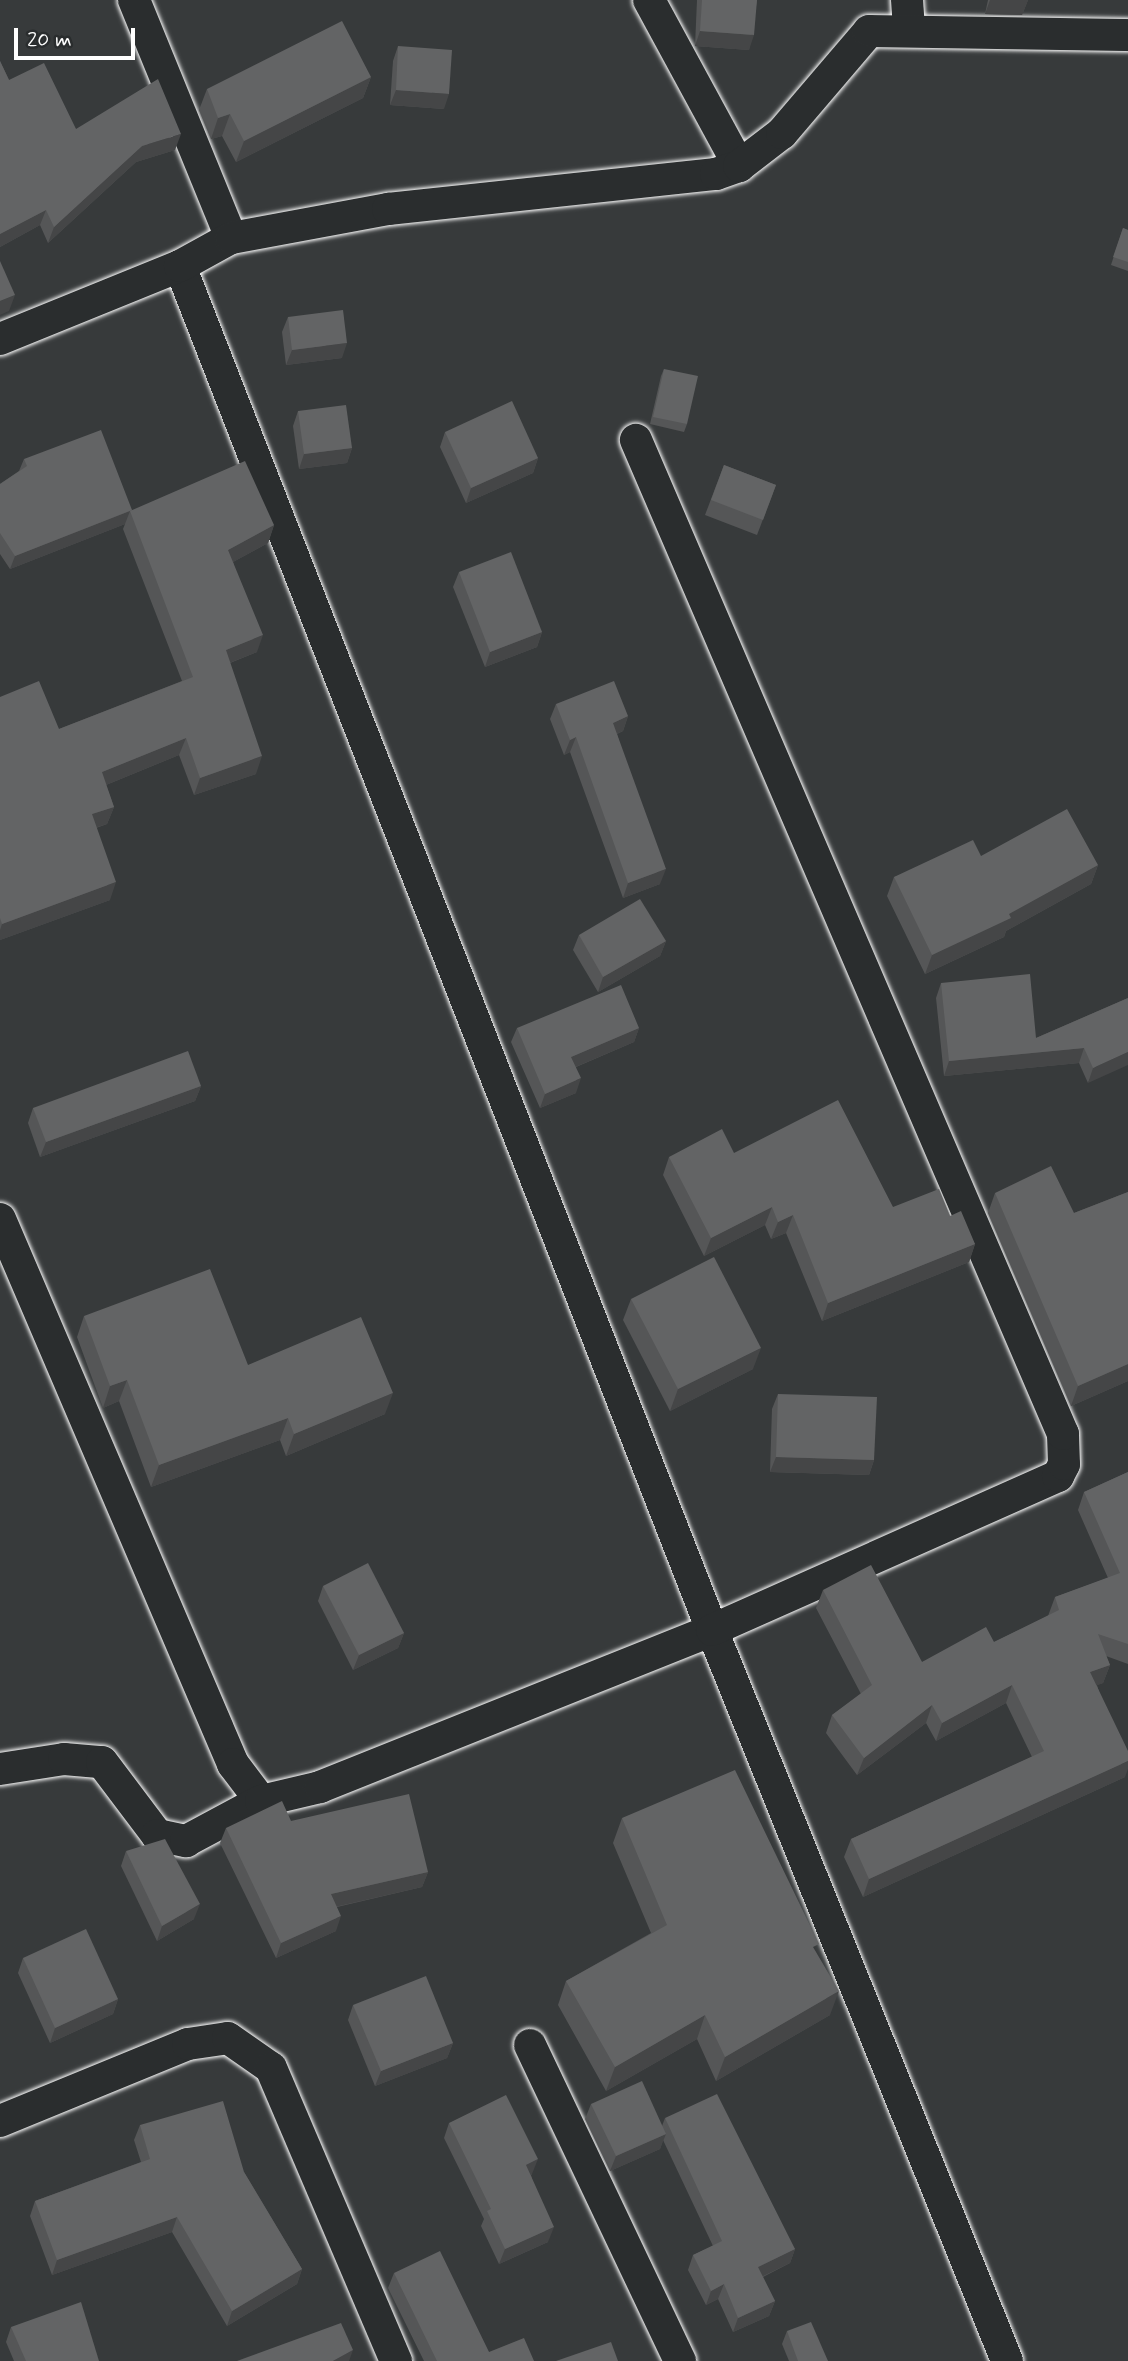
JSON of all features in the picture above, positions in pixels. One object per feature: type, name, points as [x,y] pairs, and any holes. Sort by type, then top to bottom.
[{"type":"street","points":[[134,0],[231,238]]},
{"type":"street","points":[[649,0],[739,166]]},
{"type":"street","points":[[0,338],[180,266],[231,238],[388,209],[716,174],[739,166],[782,133],[869,31],[908,14],[1128,36]]},
{"type":"street","points":[[180,266],[712,1630],[1007,2361]]},
{"type":"street","points":[[0,1769],[64,1759],[102,1762],[157,1835],[186,1841],[261,1801],[320,1787],[712,1630],[1058,1476],[1066,1449],[636,440]]},
{"type":"street","points":[[0,1219],[233,1764],[261,1801]]},
{"type":"street","points":[[0,2121],[188,2044],[228,2038],[271,2068],[396,2361]]},
{"type":"street","points":[[530,2045],[680,2361]]},
{"type":"building","points":[[702,0],[757,0],[754,35],[700,31]]},
{"type":"building","points":[[342,21],[371,77],[244,141],[230,114],[218,118],[207,89]]},
{"type":"building","points":[[398,46],[452,50],[449,94],[396,90]]},
{"type":"building","points":[[0,61],[9,80],[44,63],[76,129],[158,79],[181,134],[142,146],[54,227],[46,210],[0,234]]},
{"type":"building","points":[[1123,228],[1128,230],[1128,262],[1113,257]]},
{"type":"building","points":[[0,261],[15,295],[0,301]]},
{"type":"building","points":[[343,310],[347,343],[292,350],[288,317]]},
{"type":"building","points":[[664,369],[698,376],[687,424],[653,417]]},
{"type":"building","points":[[512,401],[538,458],[471,488],[445,432]]},
{"type":"building","points":[[346,405],[352,448],[304,454],[298,411]]},
{"type":"building","points":[[101,430],[132,510],[15,556],[0,533],[0,484],[27,466],[24,459]]},
{"type":"building","points":[[245,461],[274,525],[228,550],[263,635],[226,650],[262,756],[200,778],[186,738],[102,772],[114,807],[92,814],[116,882],[2,924],[0,697],[39,681],[59,729],[193,677],[130,511]]},
{"type":"building","points":[[724,465],[776,485],[763,520],[711,500]]},
{"type":"building","points":[[511,552],[542,632],[490,652],[459,572]]},
{"type":"building","points":[[614,681],[628,716],[613,723],[666,869],[628,883],[576,737],[570,740],[556,704]]},
{"type":"building","points":[[1067,809],[1098,865],[1009,914],[1011,918],[932,955],[894,877],[973,840],[981,856]]},
{"type":"building","points":[[640,899],[666,941],[603,977],[579,935]]},
{"type":"building","points":[[1030,974],[1036,1038],[1128,998],[1128,1052],[1093,1068],[1084,1048],[949,1061],[941,983]]},
{"type":"building","points":[[621,985],[639,1028],[571,1057],[581,1078],[545,1094],[517,1028]]},
{"type":"building","points":[[188,1051],[201,1086],[46,1142],[33,1108]]},
{"type":"building","points":[[838,1100],[893,1207],[939,1189],[950,1216],[961,1211],[975,1244],[828,1303],[793,1215],[778,1222],[772,1207],[711,1238],[669,1157],[722,1129],[734,1153]]},
{"type":"building","points":[[1051,1166],[1074,1213],[1128,1192],[1128,1364],[1078,1386],[995,1193]]},
{"type":"building","points":[[714,1257],[761,1348],[678,1389],[631,1299]]},
{"type":"building","points":[[210,1269],[248,1365],[361,1317],[393,1393],[294,1434],[288,1418],[159,1465],[127,1380],[110,1386],[84,1316]]},
{"type":"building","points":[[778,1394],[877,1397],[874,1460],[776,1457]]},
{"type":"building","points":[[1128,1472],[1128,1644],[1098,1634],[1110,1665],[1090,1672],[1128,1751],[1128,1761],[869,1879],[851,1839],[1044,1751],[1012,1685],[942,1723],[932,1705],[864,1758],[832,1715],[872,1685],[823,1590],[871,1565],[922,1662],[986,1627],[994,1642],[1059,1610],[1055,1597],[1120,1573],[1084,1492]]},
{"type":"building","points":[[368,1563],[404,1633],[359,1655],[323,1586]]},
{"type":"building","points":[[735,1770],[819,1944],[813,1947],[839,1991],[725,2057],[705,2015],[615,2067],[566,1981],[667,1925],[622,1818]]},
{"type":"building","points":[[409,1794],[428,1872],[331,1894],[341,1916],[281,1943],[226,1828],[282,1801],[291,1821]]},
{"type":"building","points":[[165,1839],[200,1904],[162,1926],[126,1851]]},
{"type":"building","points":[[86,1929],[118,1999],[55,2028],[23,1958]]},
{"type":"building","points":[[426,1976],[453,2043],[381,2071],[353,2005]]},
{"type":"building","points":[[642,2081],[666,2134],[616,2156],[591,2104]]},
{"type":"building","points":[[717,2094],[795,2249],[758,2267],[775,2301],[738,2318],[724,2284],[711,2291],[693,2255],[722,2241],[665,2118]]},
{"type":"building","points":[[506,2095],[538,2159],[526,2165],[554,2227],[505,2249],[487,2211],[491,2209],[449,2123]]},
{"type":"building","points":[[223,2101],[244,2172],[302,2269],[232,2311],[177,2217],[57,2260],[35,2201],[150,2159],[140,2125]]},
{"type":"building","points":[[440,2251],[489,2352],[524,2338],[534,2361],[437,2361],[394,2273]]},
{"type":"building","points":[[81,2302],[99,2361],[26,2361],[11,2327]]},
{"type":"building","points":[[811,2322],[828,2361],[798,2361],[787,2331]]},
{"type":"building","points":[[341,2323],[353,2350],[333,2361],[237,2361]]},
{"type":"building","points":[[611,2342],[618,2361],[556,2361]]}]
